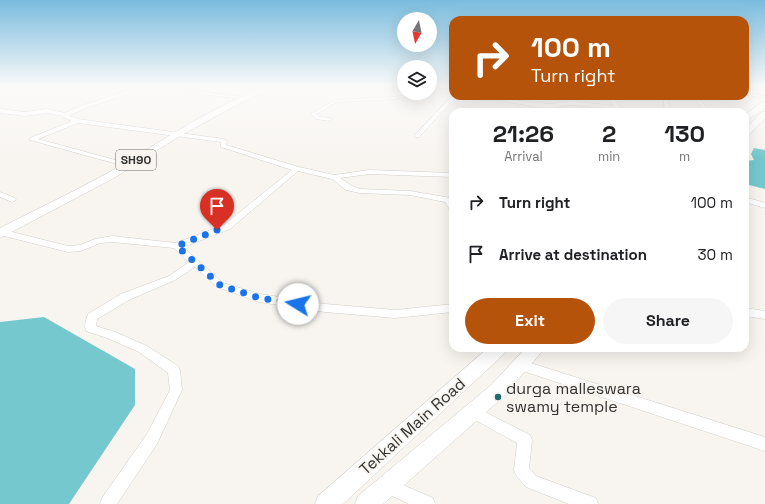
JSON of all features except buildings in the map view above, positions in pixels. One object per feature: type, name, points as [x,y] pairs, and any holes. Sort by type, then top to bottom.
[{"type":"main road","name":"SH90","points":[[0,233],[110,176],[175,135],[221,111]]},
{"type":"main road","points":[[749,130],[765,114]]},
{"type":"main road","name":"Tekkali Main Road","points":[[326,504],[495,352]]},
{"type":"main road","name":"Tekkali Main Road","points":[[366,504],[496,392],[533,352]]},
{"type":"street","points":[[0,111],[25,114],[47,111],[66,114],[74,111]]},
{"type":"street","points":[[319,111],[314,114],[318,118],[329,119]]},
{"type":"street","points":[[417,136],[441,111]]},
{"type":"street","points":[[66,114],[66,117],[77,121],[224,141],[223,146],[297,169],[334,177],[369,172],[449,175]]},
{"type":"street","points":[[77,121],[32,139],[128,165]]},
{"type":"street","points":[[0,233],[68,249],[81,248],[98,241],[112,239],[177,246],[226,227],[297,169]]},
{"type":"street","points":[[334,177],[349,188],[360,191],[435,196],[449,202]]},
{"type":"street","points":[[0,194],[12,200]]},
{"type":"street","points":[[749,200],[765,206]]},
{"type":"street","points":[[177,246],[220,285],[259,298],[325,308],[395,314],[449,308]]},
{"type":"street","points":[[108,504],[152,439],[176,390],[174,370],[143,348],[90,328],[92,317],[125,297],[172,278],[195,263]]},
{"type":"street","points":[[749,313],[765,315]]},
{"type":"street","points":[[521,365],[765,444]]},
{"type":"street","points":[[473,412],[525,440],[521,470],[532,482],[590,504]]},
{"type":"street","points":[[387,486],[427,504]]},
{"type":"water","points":[[754,148],[765,150],[765,189],[749,185],[749,161],[754,160],[751,154]]},
{"type":"water","points":[[44,317],[135,369],[135,405],[69,504],[0,504],[0,322]]},
{"type":"place","name":"durga malleswara swamy temple","points":[[498,397]]},
{"type":"route","points":[[217,230],[177,246],[220,285],[259,298],[298,304]]}]
